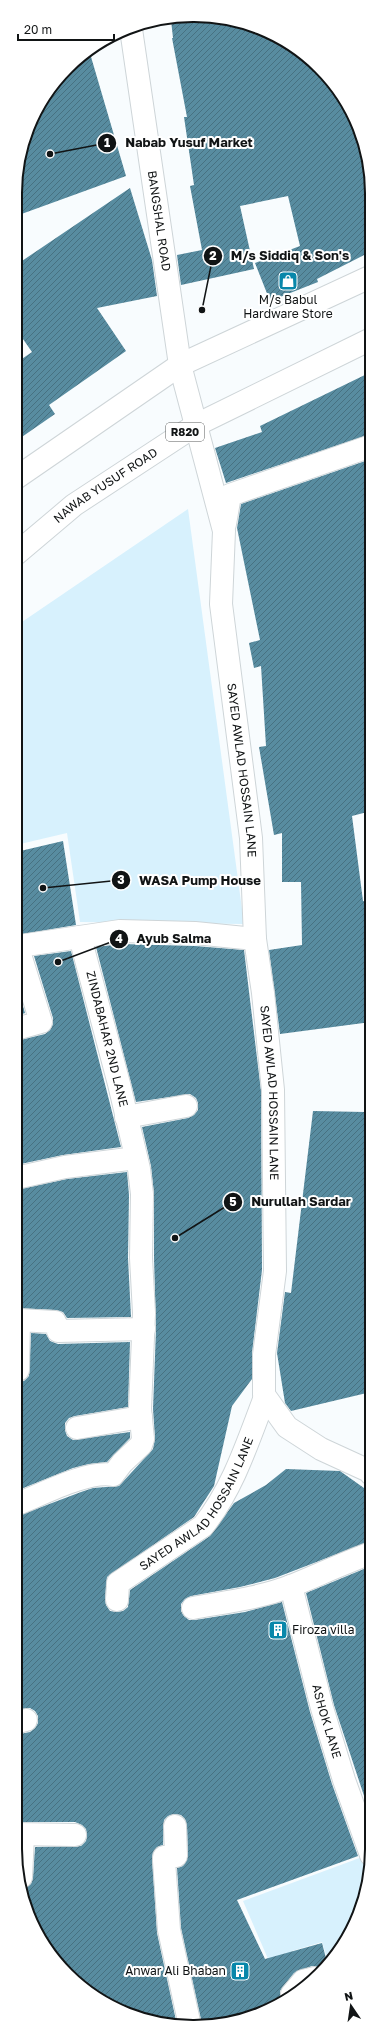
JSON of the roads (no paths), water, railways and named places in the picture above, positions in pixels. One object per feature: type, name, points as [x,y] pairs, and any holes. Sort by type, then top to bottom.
[{"type":"main road","name":"BANGSHAL ROAD","points":[[132,34],[180,365]]},
{"type":"main road","points":[[22,474],[180,365],[365,279]]},
{"type":"main road","name":"NAWAB YUSUF ROAD","points":[[22,549],[74,506],[196,425],[365,342]]},
{"type":"main road","name":"SAYED AWLAD HOSSAIN LANE","points":[[117,1600],[118,1583],[203,1526],[212,1516],[231,1483],[265,1397],[264,1354],[275,1271],[273,1090],[264,993],[255,940],[251,838],[221,604],[224,531],[180,365]]},
{"type":"main road","points":[[224,531],[230,495],[365,448]]},
{"type":"main road","points":[[22,946],[120,931],[195,934],[255,940]]},
{"type":"main road","name":"ZINDABAHAR 2ND LANE","points":[[22,1503],[77,1479],[107,1474],[113,1475],[122,1463],[141,1445],[143,1439],[141,1418],[144,1329],[141,1258],[142,1194],[139,1169],[80,937]]},
{"type":"main road","points":[[22,964],[40,1022],[22,1027]]},
{"type":"main road","name":"ZINDABAHAR 2ND LANE","points":[[126,1117],[186,1106]]},
{"type":"main road","points":[[22,1177],[65,1167],[136,1158]]},
{"type":"main road","points":[[22,1320],[55,1322],[58,1331],[144,1329]]},
{"type":"main road","points":[[265,1397],[287,1428],[321,1449],[365,1469]]},
{"type":"main road","points":[[77,1429],[141,1418]]},
{"type":"main road","points":[[193,1608],[253,1598],[291,1586],[335,1566],[365,1555]]},
{"type":"main road","name":"ASHOK LANE","points":[[291,1586],[322,1708],[344,1780],[365,1841]]},
{"type":"main road","points":[[175,1826],[176,1856],[164,1857],[164,1861],[169,1930],[189,2020]]},
{"type":"main road","points":[[22,1835],[75,1835]]},
{"type":"place","name":"Nabab Yusuf Market","points":[[50,154]]},
{"type":"place","name":"M/s Babul Hardware Store","points":[[288,281]]},
{"type":"place","name":"M/s Siddiq & Son's","points":[[202,310]]},
{"type":"place","name":"WASA Pump House","points":[[43,888]]},
{"type":"place","name":"Ayub Salma","points":[[58,962]]},
{"type":"place","name":"Nurullah Sardar","points":[[175,1238]]},
{"type":"place","name":"Firoza villa","points":[[278,1630]]},
{"type":"place","name":"Anwar Ali Bhaban","points":[[240,1971]]}]
